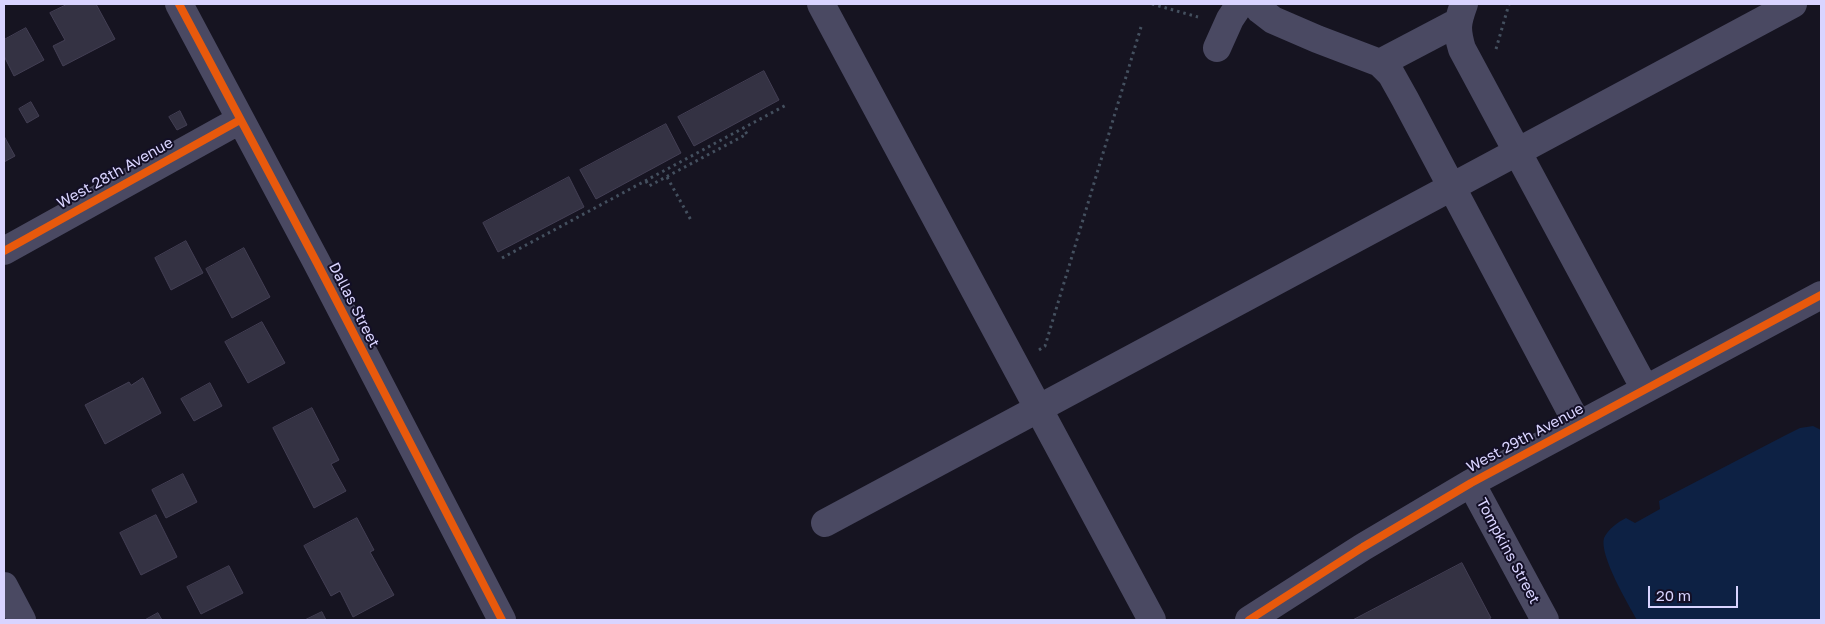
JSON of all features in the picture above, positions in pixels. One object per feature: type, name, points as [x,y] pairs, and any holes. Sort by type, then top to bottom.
[{"type":"street","name":"Dallas Street","points":[[179,4],[316,260],[502,620]]},
{"type":"street","points":[[821,4],[1152,620]]},
{"type":"street","points":[[1217,48],[1230,19],[1240,4]]},
{"type":"street","points":[[1255,4],[1272,20],[1380,63],[1387,68],[1578,425]]},
{"type":"street","points":[[825,523],[1517,152],[1765,10],[1793,4]]},
{"type":"street","points":[[1380,63],[1461,13]]},
{"type":"street","points":[[1461,13],[1457,29],[1462,49],[1646,389]]},
{"type":"street","name":"West 28th Avenue","points":[[4,251],[240,120]]},
{"type":"street","name":"West 29th Avenue","points":[[1265,616],[1364,547],[1471,483],[1821,295]]},
{"type":"street","name":"Tompkins Street","points":[[1471,483],[1546,620]]},
{"type":"street","points":[[4,586],[22,620]]},
{"type":"path","points":[[1152,4],[1196,17],[1202,14]]},
{"type":"path","points":[[1496,57],[1498,41],[1509,4]]},
{"type":"path","points":[[1033,355],[1045,346],[1141,27]]},
{"type":"path","points":[[502,258],[788,104]]},
{"type":"path","points":[[646,181],[649,186],[667,177],[746,134],[744,128]]},
{"type":"path","points":[[667,177],[692,222]]},
{"type":"water","points":[[1813,426],[1821,430],[1821,620],[1637,620],[1615,579],[1606,556],[1604,538],[1608,532],[1626,518],[1635,523],[1660,509],[1659,501],[1800,428]]},
{"type":"building","points":[[68,4],[96,4],[115,39],[63,66],[53,46],[65,40],[50,13]]},
{"type":"building","points":[[26,28],[44,60],[14,76],[4,56],[4,40]]},
{"type":"building","points":[[764,71],[779,100],[694,146],[678,117]]},
{"type":"building","points":[[31,102],[39,116],[27,123],[19,109]]},
{"type":"building","points":[[180,111],[187,125],[177,130],[169,117]]},
{"type":"building","points":[[666,124],[681,153],[596,199],[580,170]]},
{"type":"building","points":[[4,136],[15,156],[4,162]]},
{"type":"building","points":[[569,177],[584,207],[498,252],[483,223]]},
{"type":"building","points":[[186,241],[203,273],[171,290],[155,258]]},
{"type":"building","points":[[244,248],[270,297],[232,318],[206,269]]},
{"type":"building","points":[[262,322],[285,363],[248,383],[225,342]]},
{"type":"building","points":[[143,378],[161,413],[105,444],[85,405],[129,382],[131,385]]},
{"type":"building","points":[[210,383],[222,406],[194,421],[181,399]]},
{"type":"building","points":[[312,408],[339,460],[331,464],[346,491],[314,508],[273,428]]},
{"type":"building","points":[[183,474],[197,502],[166,518],[152,490]]},
{"type":"building","points":[[156,515],[177,557],[141,575],[120,533]]},
{"type":"building","points":[[357,518],[374,550],[370,552],[394,595],[353,617],[340,591],[331,596],[304,546]]},
{"type":"building","points":[[1462,563],[1491,618],[1487,620],[1353,620]]},
{"type":"building","points":[[229,566],[243,593],[201,614],[187,587]]},
{"type":"building","points":[[322,612],[326,620],[305,620]]},
{"type":"building","points":[[158,613],[162,620],[145,620]]},
{"type":"cycle path","points":[[179,4],[316,261],[502,620]]},
{"type":"cycle path","points":[[4,251],[240,120]]},
{"type":"cycle path","points":[[1249,620],[1363,547],[1471,483],[1821,295]]}]
